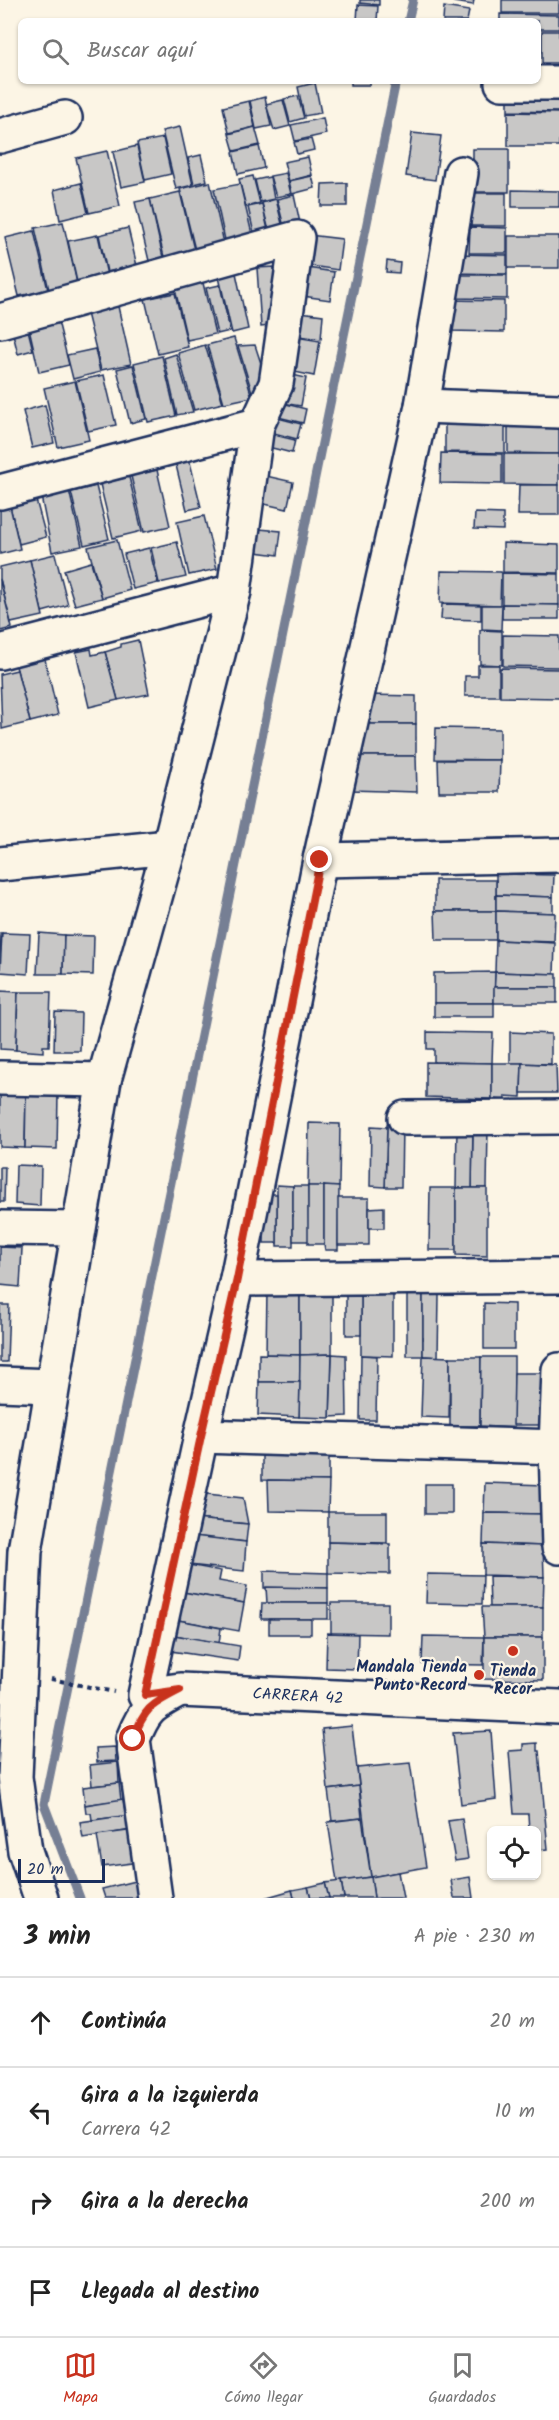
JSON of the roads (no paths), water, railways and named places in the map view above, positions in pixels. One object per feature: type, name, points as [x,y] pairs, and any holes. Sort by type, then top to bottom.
[{"type":"street","points":[[541,83],[559,83]]},
{"type":"street","points":[[0,136],[66,118]]},
{"type":"street","points":[[461,173],[422,406],[320,860],[237,1279],[201,1436],[557,1447]]},
{"type":"street","points":[[0,321],[297,238],[276,384],[257,425],[234,591],[169,848],[104,1080],[51,1386],[12,1551],[20,1685],[15,1777],[25,1851],[41,1898]]},
{"type":"street","points":[[422,406],[559,411]]},
{"type":"street","points":[[0,492],[257,425]]},
{"type":"street","points":[[0,652],[234,591]]},
{"type":"street","points":[[0,864],[169,848]]},
{"type":"street","points":[[320,860],[559,855]]},
{"type":"street","points":[[0,1078],[104,1080]]},
{"type":"street","points":[[405,1118],[559,1117]]},
{"type":"street","points":[[0,1228],[78,1229]]},
{"type":"street","points":[[237,1279],[559,1276]]},
{"type":"street","points":[[559,1370],[557,1447],[559,1547]]},
{"type":"street","points":[[0,1384],[51,1386]]},
{"type":"street","name":"CARRERA 42","points":[[201,1436],[145,1695],[180,1690],[559,1707]]},
{"type":"street","points":[[155,1898],[133,1739],[150,1706],[180,1690]]},
{"type":"waterway","points":[[409,18],[413,0]]},
{"type":"waterway","points":[[80,1898],[44,1804],[395,84]]},
{"type":"place","name":"Tienda Recor","points":[[513,1651]]},
{"type":"place","name":"Mandala Tienda Punto Record","points":[[479,1675]]}]
